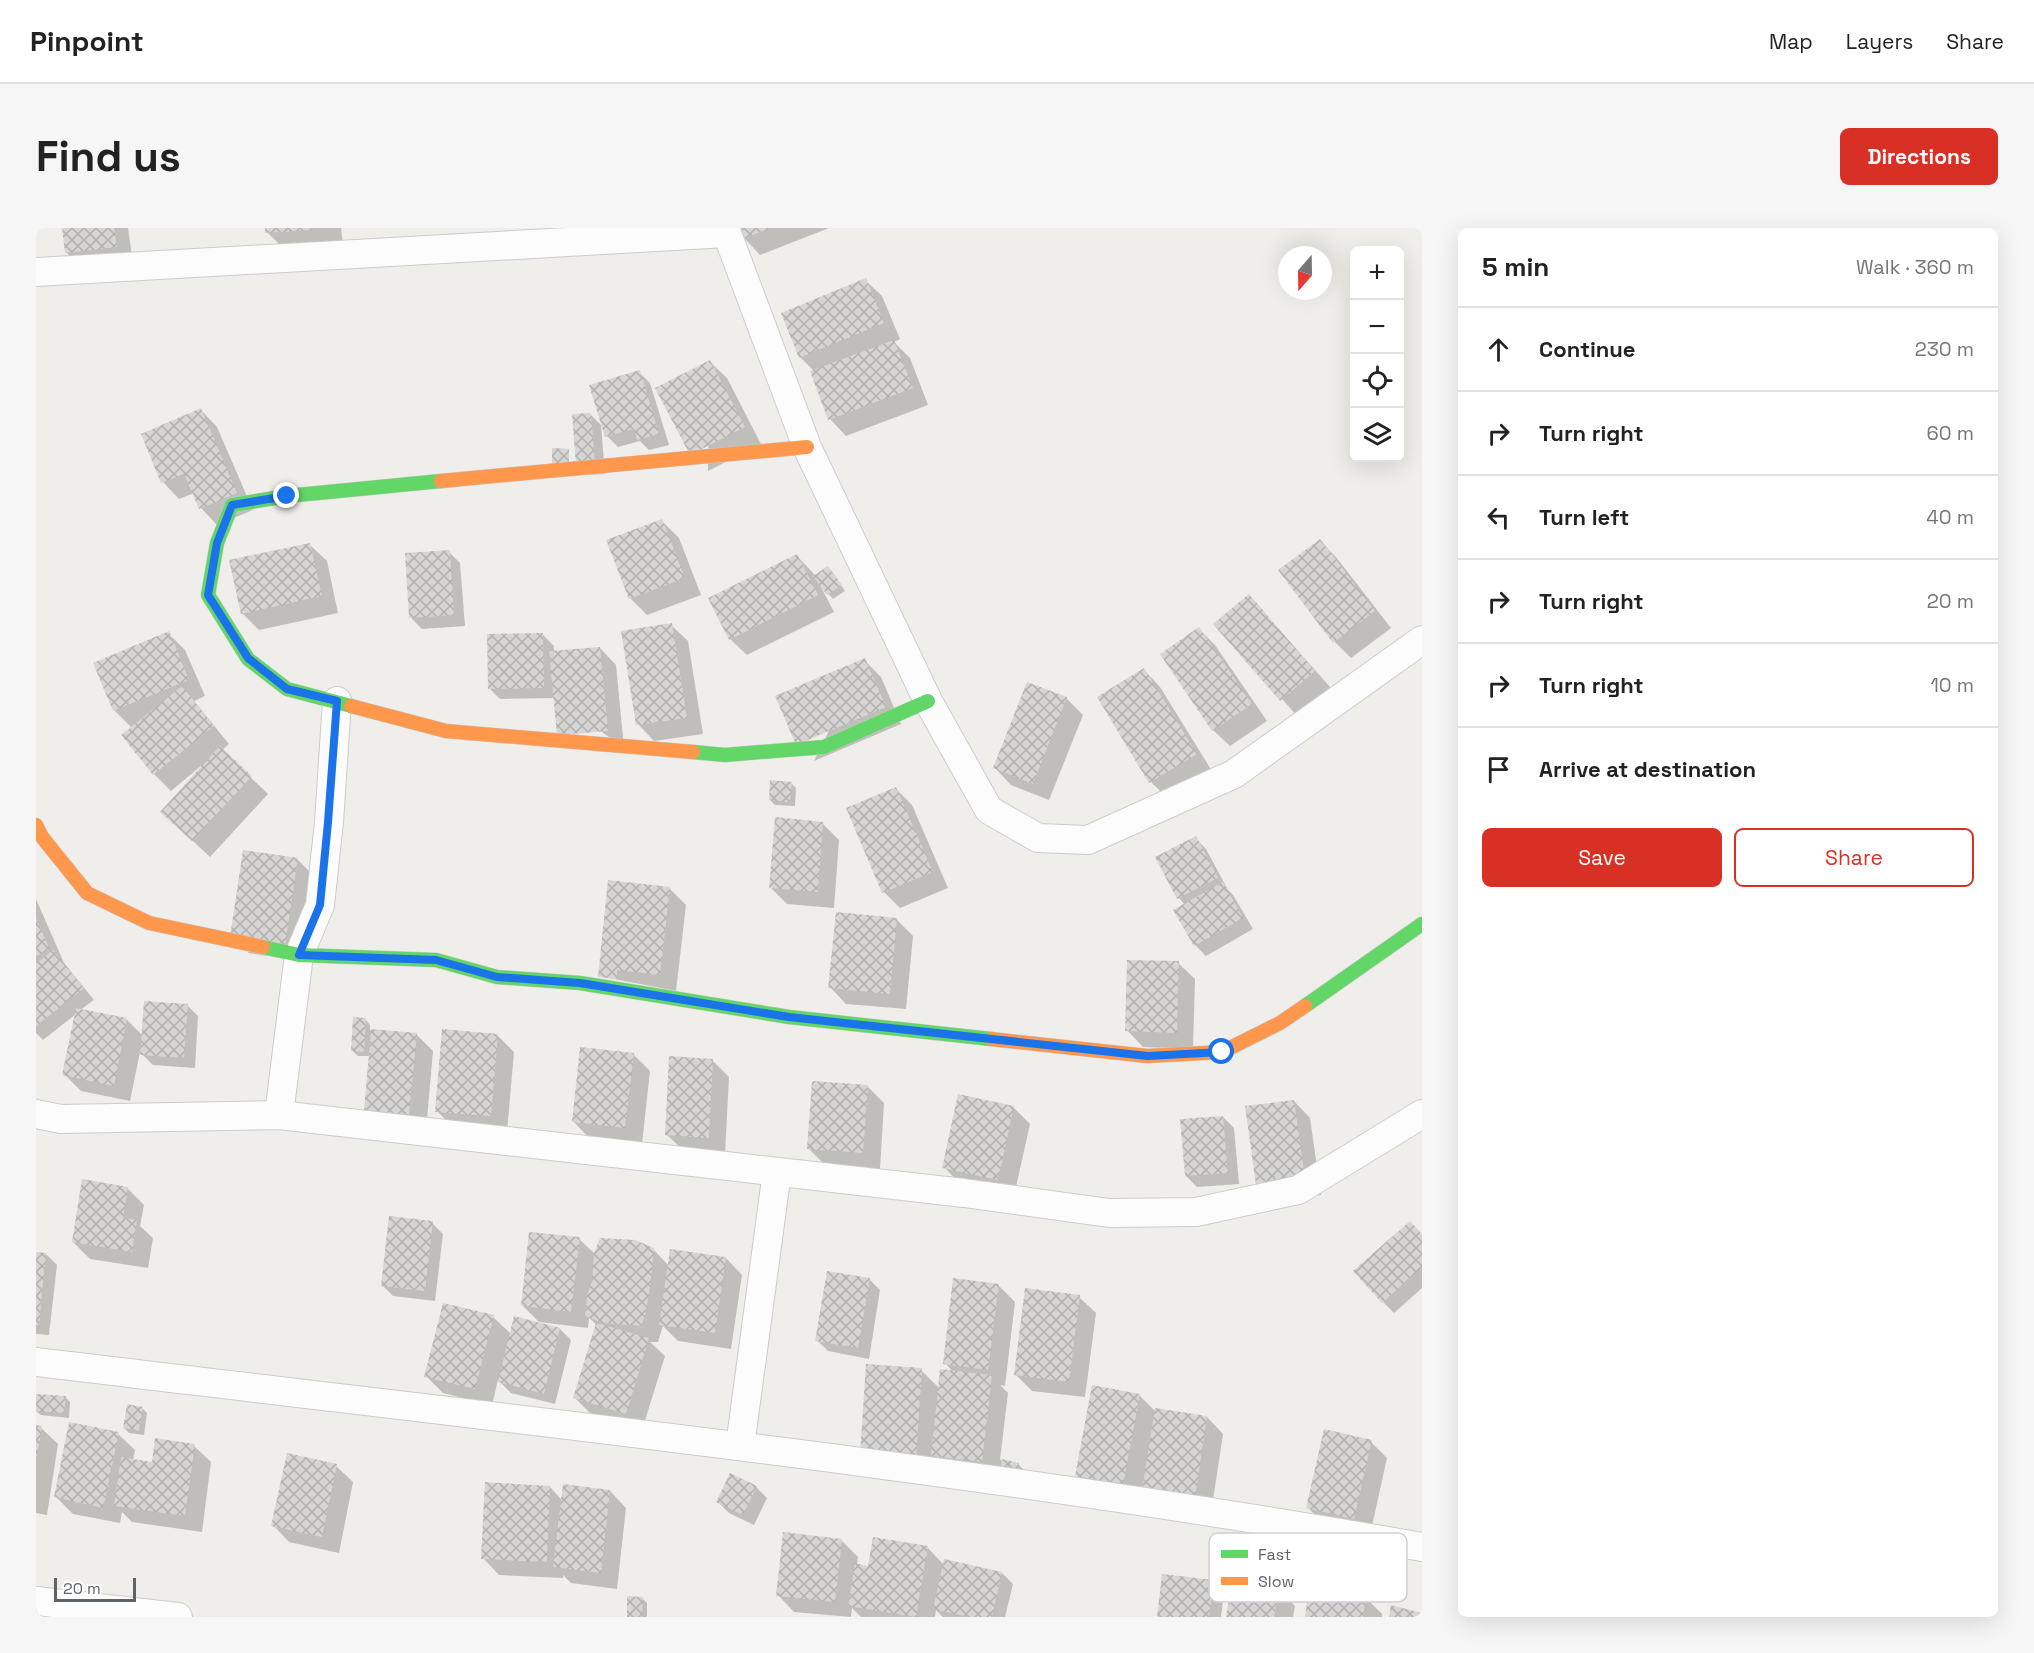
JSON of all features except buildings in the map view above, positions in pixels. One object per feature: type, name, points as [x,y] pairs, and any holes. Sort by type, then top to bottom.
[{"type":"street","points":[[36,272],[726,231],[807,447],[928,701],[988,810],[1038,838],[1088,840],[1234,774],[1422,640]]},
{"type":"street","points":[[807,447],[287,496],[232,505],[217,543],[208,595],[248,658],[287,689],[446,731],[725,755],[824,747],[928,701]]},
{"type":"street","points":[[279,1115],[299,955],[320,905],[337,701]]},
{"type":"street","points":[[36,825],[42,837],[87,893],[149,923],[299,955],[436,960],[497,977],[580,983],[789,1017],[1148,1056],[1222,1052],[1280,1023],[1422,924]]},
{"type":"street","points":[[36,1114],[61,1119],[279,1115],[964,1193],[1109,1213],[1196,1212],[1298,1190],[1417,1127]]},
{"type":"street","points":[[740,1446],[777,1172]]},
{"type":"street","points":[[36,1362],[740,1446],[1243,1515],[1344,1533]]},
{"type":"street","points":[[1407,1544],[1422,1547]]},
{"type":"street","points":[[41,1606],[178,1617]]},
{"type":"traffic: fast","points":[[351,706],[287,689],[248,659],[208,595],[217,543],[232,505],[287,496],[441,481]]},
{"type":"traffic: fast","points":[[693,752],[725,755],[824,747],[928,701]]},
{"type":"traffic: fast","points":[[1305,1006],[1422,924]]},
{"type":"traffic: fast","points":[[263,947],[299,955],[436,960],[497,977],[580,983],[789,1017],[991,1039]]},
{"type":"traffic: slow","points":[[441,481],[807,447]]},
{"type":"traffic: slow","points":[[351,706],[446,731],[693,752]]},
{"type":"traffic: slow","points":[[36,825],[42,837],[87,893],[149,923],[263,947]]},
{"type":"traffic: slow","points":[[991,1039],[1147,1056],[1222,1052],[1280,1023],[1305,1006]]},
{"type":"route","points":[[287,496],[232,505],[217,543],[208,595],[248,658],[287,689],[337,701],[320,905],[299,955],[436,960],[497,977],[580,983],[789,1017],[1148,1056],[1222,1052]]}]
